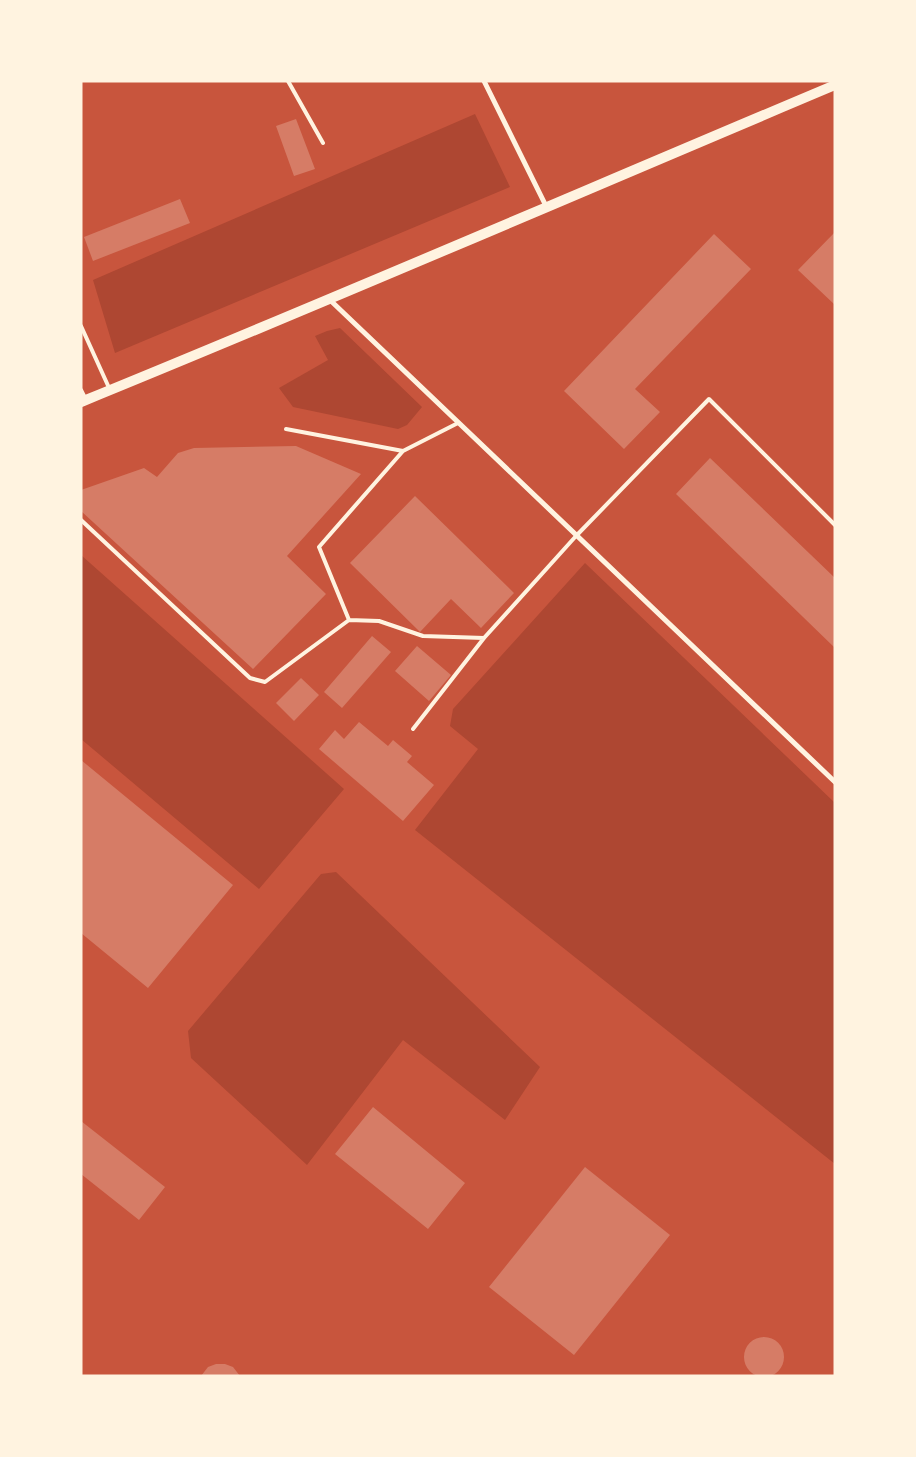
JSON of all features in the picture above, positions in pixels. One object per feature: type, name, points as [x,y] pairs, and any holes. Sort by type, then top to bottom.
[{"type":"main road","points":[[84,401],[330,300],[546,206],[835,85]]},
{"type":"street","points":[[484,81],[546,206]]},
{"type":"street","points":[[330,300],[835,782]]},
{"type":"lane","points":[[288,81],[323,143]]},
{"type":"lane","points":[[81,326],[110,390]]},
{"type":"lane","points":[[81,390],[84,401]]},
{"type":"lane","points":[[413,729],[484,638],[576,536],[709,399],[835,525]]},
{"type":"lane","points":[[349,620],[319,547],[403,451],[458,423]]},
{"type":"lane","points":[[286,429],[403,451]]},
{"type":"lane","points":[[81,520],[250,678],[265,682],[349,620],[379,621],[423,636],[484,638]]},
{"type":"shaded area","points":[[475,114],[510,187],[115,353],[93,280]]},
{"type":"shaded area","points":[[340,328],[422,407],[407,425],[398,429],[293,407],[279,388],[328,360],[315,336]]},
{"type":"shaded area","points":[[81,555],[344,789],[259,889],[81,739]]},
{"type":"shaded area","points":[[585,563],[835,803],[835,1164],[415,830],[478,749],[450,726],[453,709]]},
{"type":"shaded area","points":[[336,872],[540,1067],[505,1120],[403,1040],[307,1165],[191,1058],[188,1031],[321,874]]},
{"type":"building","points":[[296,119],[315,169],[294,176],[276,126]]},
{"type":"building","points":[[180,199],[190,223],[93,261],[84,237]]},
{"type":"building","points":[[835,232],[835,305],[798,270]]},
{"type":"building","points":[[714,234],[751,269],[635,389],[660,412],[624,449],[564,391]]},
{"type":"building","points":[[296,446],[361,474],[287,556],[326,594],[253,669],[81,511],[81,490],[144,468],[157,477],[178,453],[194,448]]},
{"type":"building","points":[[710,458],[835,578],[835,648],[676,494]]},
{"type":"building","points":[[415,496],[514,593],[481,628],[451,599],[420,632],[350,563]]},
{"type":"building","points":[[372,636],[391,652],[342,708],[324,692]]},
{"type":"building","points":[[417,646],[451,675],[429,701],[395,671]]},
{"type":"building","points":[[301,678],[319,695],[294,721],[276,703]]},
{"type":"building","points":[[359,722],[388,746],[393,740],[412,756],[407,762],[434,785],[403,821],[319,749],[335,730],[344,739]]},
{"type":"building","points":[[81,760],[233,885],[148,988],[81,933]]},
{"type":"building","points":[[373,1107],[465,1183],[428,1229],[335,1154]]},
{"type":"building","points":[[81,1121],[165,1187],[139,1220],[81,1174]]},
{"type":"building","points":[[585,1167],[670,1235],[574,1355],[489,1287]]},
{"type":"building","points":[[768,1337],[775,1340],[781,1346],[784,1357],[783,1365],[775,1374],[768,1377],[760,1377],[753,1374],[745,1365],[744,1353],[747,1346],[756,1338]]},
{"type":"building","points":[[216,1364],[225,1364],[233,1367],[240,1376],[201,1376],[208,1367]]}]
